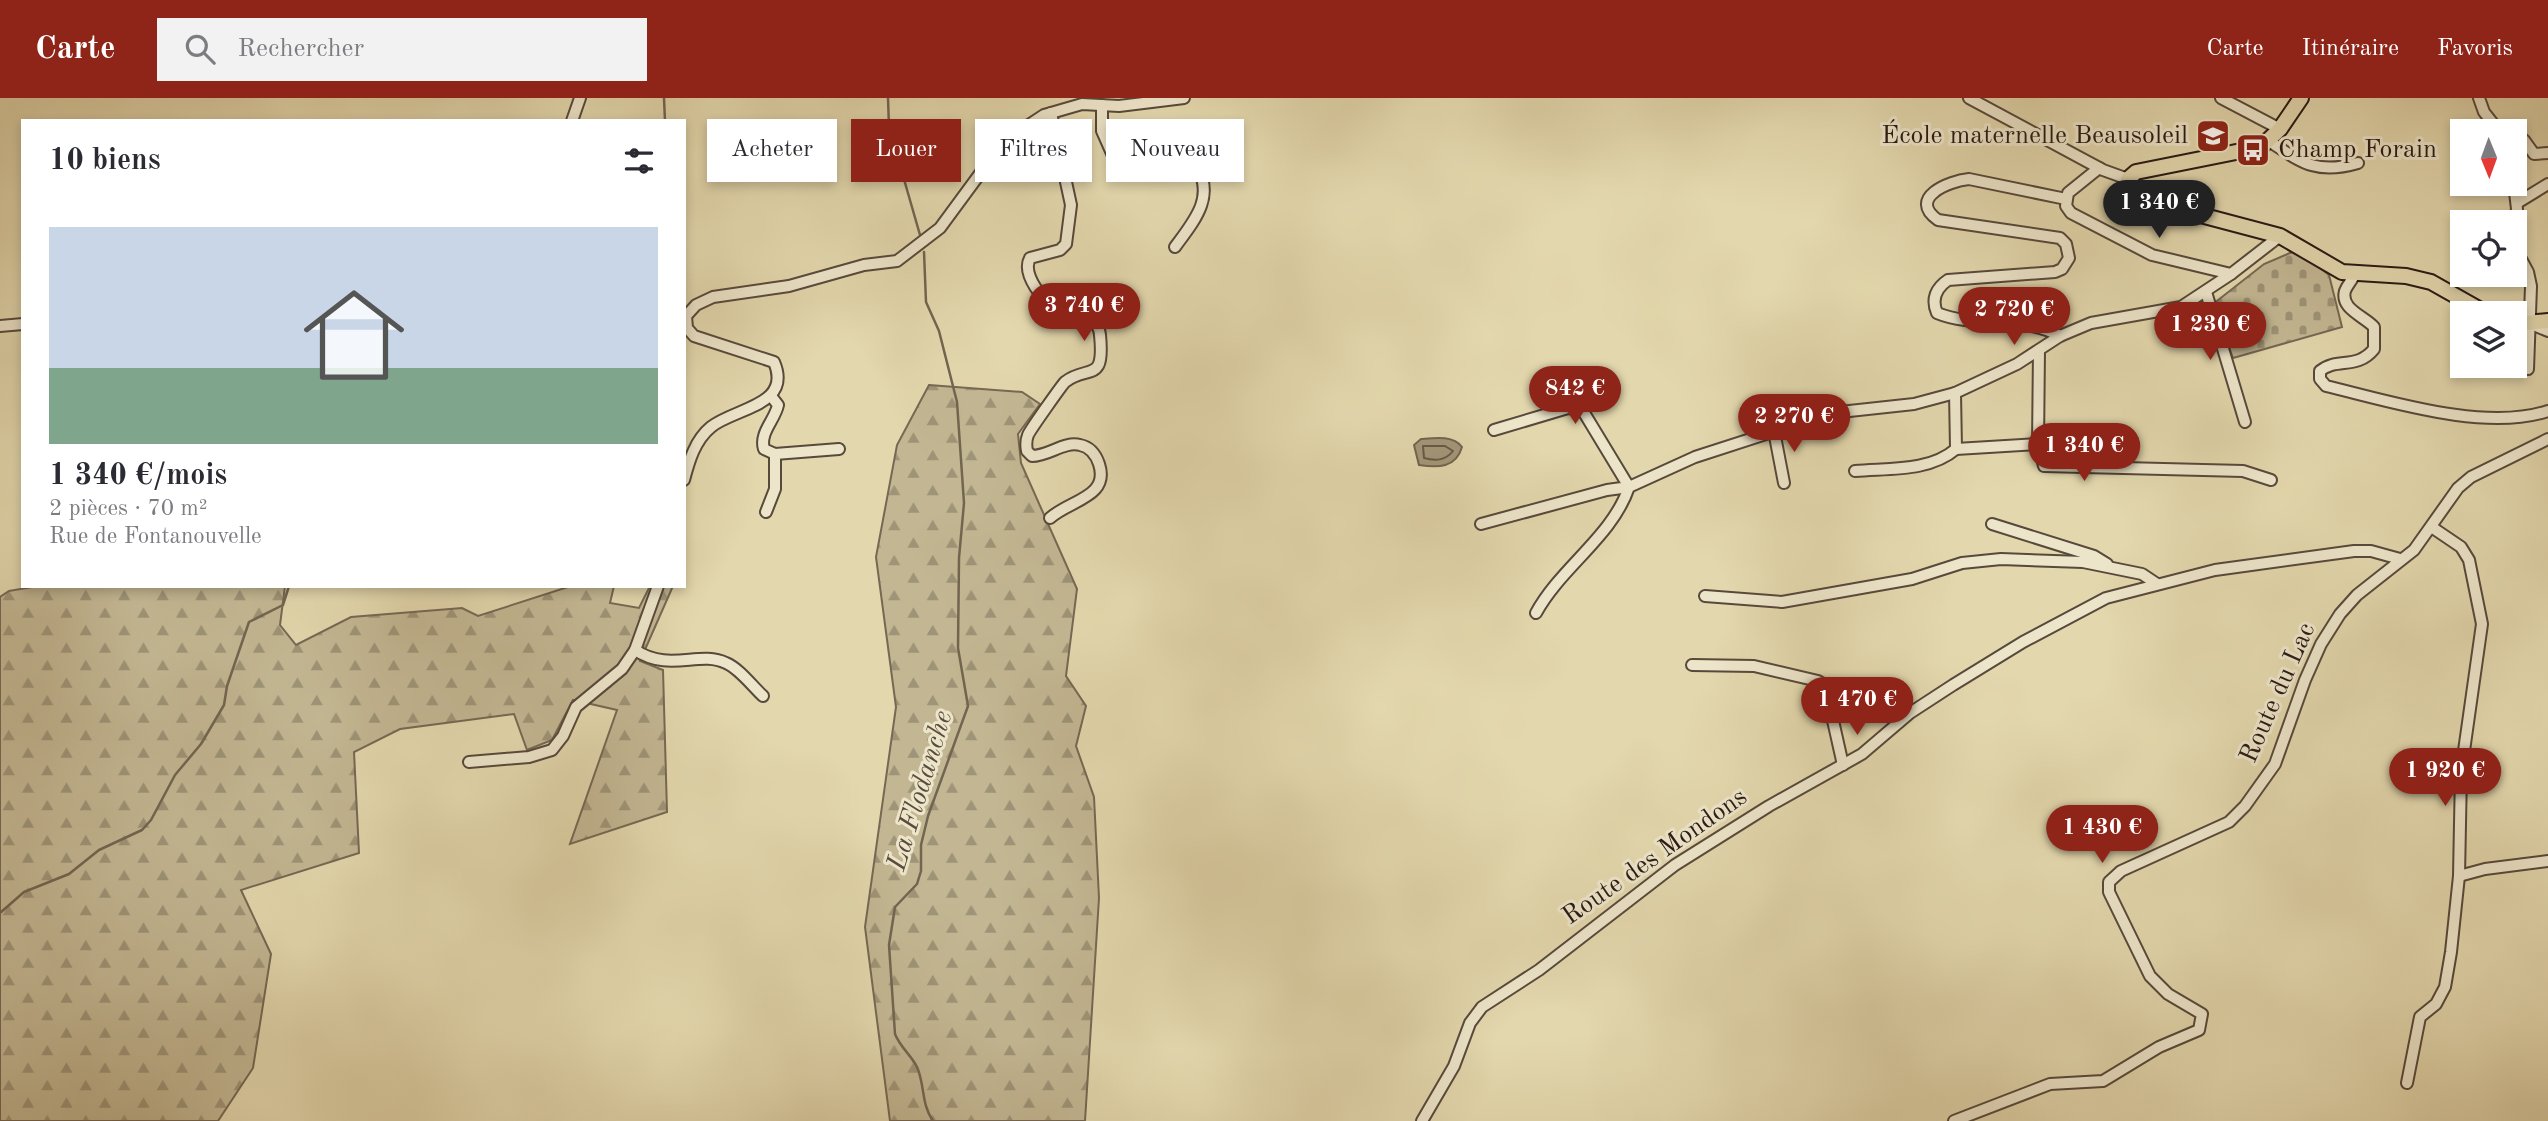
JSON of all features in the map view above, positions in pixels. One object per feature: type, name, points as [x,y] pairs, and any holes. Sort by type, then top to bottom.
[{"type":"main road","points":[[2301,98],[2269,141],[2241,153],[2136,172],[2129,179],[2129,186],[2171,206],[2280,236],[2333,268],[2354,275],[2420,278],[2463,301]]},
{"type":"main road","points":[[2527,324],[2548,321]]},
{"type":"street","points":[[573,119],[580,98]]},
{"type":"street","points":[[686,315],[696,304],[713,297],[789,286],[864,265],[897,261],[940,228],[993,156],[1012,136],[1051,113],[1073,106],[1119,106],[1184,98]]},
{"type":"street","points":[[1969,98],[2099,168],[2129,179]]},
{"type":"street","points":[[1994,110],[1996,98]]},
{"type":"street","points":[[2221,98],[2280,129]]},
{"type":"street","points":[[2479,98],[2490,119]]},
{"type":"street","points":[[1102,105],[1102,131],[1114,158],[1178,162],[1196,166],[1203,178],[1204,205],[1175,247]]},
{"type":"street","points":[[1050,518],[1092,493],[1101,485],[1103,476],[1098,458],[1091,450],[1081,445],[1070,445],[1040,456],[1032,456],[1027,451],[1028,435],[1062,385],[1091,373],[1100,360],[1100,332],[1097,324],[1086,315],[1068,314],[1053,307],[1032,282],[1028,271],[1030,258],[1060,250],[1066,244],[1071,205],[1051,113]]},
{"type":"street","points":[[2269,141],[2308,166],[2337,169],[2358,163]]},
{"type":"street","points":[[2527,145],[2534,154],[2548,153]]},
{"type":"street","points":[[2099,168],[2068,193],[2066,199],[2071,213],[2152,254],[2231,274]]},
{"type":"street","points":[[2060,336],[2037,326],[1952,319],[1937,313],[1934,299],[1937,291],[1948,281],[2055,272],[2067,265],[2068,251],[2066,244],[2053,236],[1938,220],[1929,211],[1929,203],[1936,188],[1953,180],[1969,178],[2066,199]]},
{"type":"street","points":[[2517,203],[2548,184]]},
{"type":"street","points":[[2516,196],[2516,210]]},
{"type":"street","points":[[1481,524],[1606,490],[1629,487],[1695,457],[1831,413],[1914,404],[1955,393],[2039,350],[2060,336],[2091,323],[2181,307],[2206,292],[2280,236]]},
{"type":"street","points":[[2527,270],[2531,324],[2528,369]]},
{"type":"street","points":[[2354,275],[2345,291],[2346,303],[2352,311],[2374,327],[2374,349],[2361,361],[2326,367],[2320,371],[2320,379],[2326,386],[2443,414],[2532,416],[2548,411]]},
{"type":"street","points":[[2206,292],[2245,422]]},
{"type":"street","points":[[686,322],[687,328],[694,336],[774,362],[778,380],[771,396],[760,405],[709,428],[692,453],[686,473]]},
{"type":"street","points":[[0,326],[21,324]]},
{"type":"street","points":[[2531,324],[2548,331]]},
{"type":"street","points":[[2039,350],[2038,444],[2044,466],[2066,469],[2111,466],[2130,471],[2230,470],[2271,480]]},
{"type":"street","points":[[1955,393],[1956,449]]},
{"type":"street","points":[[771,396],[779,405],[762,441],[764,449],[775,453],[839,449]]},
{"type":"street","points":[[1494,430],[1568,408],[1583,411],[1629,487]]},
{"type":"street","points":[[1774,431],[1784,484]]},
{"type":"street","points":[[2400,559],[2414,550],[2458,488],[2471,477],[2548,439]]},
{"type":"street","points":[[1855,471],[1925,465],[1946,458],[1956,449],[2038,444]]},
{"type":"street","points":[[766,512],[775,489],[775,453]]},
{"type":"street","points":[[1536,613],[1547,593],[1617,514],[1629,487]]},
{"type":"street","points":[[1992,524],[2094,556],[2112,568]]},
{"type":"street","points":[[2407,1083],[2420,1017],[2436,1004],[2445,986],[2459,876],[2461,772],[2482,624],[2469,560],[2461,547],[2432,527]]},
{"type":"street","name":"Route des Mondons","points":[[1422,1121],[1454,1066],[1470,1023],[1482,1007],[1539,970],[1675,865],[1769,806],[1862,754],[1910,713],[2023,642],[2106,598],[2215,570],[2354,551],[2371,551],[2400,559]]},
{"type":"street","points":[[1705,596],[1782,602],[1898,582],[1962,563],[2001,559],[2083,562],[2142,575],[2157,584]]},
{"type":"street","name":"Route du Lac","points":[[1954,1121],[2050,1084],[2103,1082],[2159,1047],[2199,1031],[2202,1014],[2159,986],[2141,963],[2109,892],[2109,882],[2121,871],[2229,821],[2245,806],[2275,764],[2321,644],[2357,595],[2393,568],[2400,559]]},
{"type":"street","points":[[469,762],[528,757],[552,750],[563,736],[576,707],[622,669],[635,650],[657,588]]},
{"type":"street","points":[[635,650],[647,658],[662,662],[709,660],[729,664],[763,696]]},
{"type":"street","points":[[1692,665],[1754,666],[1825,685],[1843,765]]},
{"type":"street","points":[[2459,876],[2485,869],[2548,861]]},
{"type":"green space","points":[[2297,250],[2329,275],[2342,327],[2233,358],[2213,304],[2264,264]]},
{"type":"green space","points":[[929,385],[1022,392],[1040,404],[1018,434],[1021,463],[1077,589],[1066,676],[1086,706],[1076,746],[1094,797],[1099,898],[1085,1121],[890,1121],[865,927],[896,707],[876,557],[897,445]]},
{"type":"green space","points":[[26,588],[285,588],[280,625],[296,645],[351,617],[462,608],[478,616],[565,588],[614,588],[610,603],[639,608],[649,588],[672,588],[640,661],[663,670],[667,812],[570,844],[617,710],[573,700],[552,740],[527,750],[514,714],[400,729],[354,752],[359,853],[241,890],[271,954],[253,1068],[218,1121],[0,1121],[0,597],[9,591]]},
{"type":"water","points":[[1421,439],[1448,439],[1462,447],[1451,463],[1419,465],[1414,445]]},
{"type":"waterway","points":[[664,98],[665,119]]},
{"type":"waterway","name":"La Flodanche","points":[[888,98],[889,127],[920,235]]},
{"type":"waterway","name":"La Flodanche","points":[[924,252],[926,302],[939,331],[957,402],[964,503],[959,558],[958,648],[968,706],[928,816],[921,845],[921,871],[917,884],[895,907],[889,945],[895,1034],[917,1067],[929,1115],[933,1121]]},
{"type":"waterway","points":[[0,913],[24,892],[69,874],[99,850],[142,830],[151,820],[175,775],[201,744],[224,705],[227,686],[249,622],[283,605],[288,588]]},
{"type":"place","name":"École maternelle Beausoleil","points":[[2213,136]]},
{"type":"place","name":"Champ Forain","points":[[2253,150]]}]
